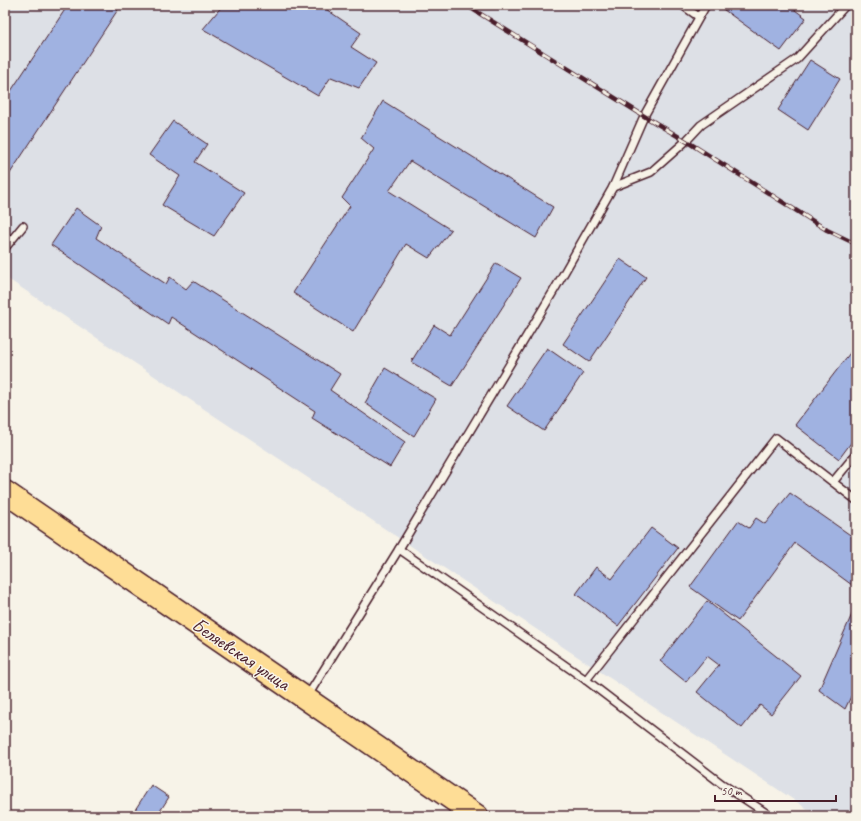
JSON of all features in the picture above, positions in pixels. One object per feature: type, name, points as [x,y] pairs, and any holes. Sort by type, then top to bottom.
[{"type":"main road","name":"Беляевская улица","points":[[5,492],[477,816]]},
{"type":"lane","points":[[682,5],[699,17]]},
{"type":"lane","points":[[306,699],[556,287],[612,187],[644,116],[706,5]]},
{"type":"lane","points":[[612,187],[651,172],[701,124],[797,59],[846,5]]},
{"type":"lane","points":[[5,248],[23,226]]},
{"type":"lane","points":[[586,680],[776,438],[856,500]]},
{"type":"lane","points":[[833,482],[856,454]]},
{"type":"lane","points":[[399,548],[586,680],[722,784],[766,813],[768,816]]},
{"type":"shaded area","points":[[5,5],[856,5],[856,816],[818,816],[5,277]]},
{"type":"building","points":[[68,5],[121,5],[5,181],[5,100]]},
{"type":"building","points":[[223,5],[320,5],[361,33],[351,47],[376,63],[359,88],[331,77],[318,96],[203,29]]},
{"type":"building","points":[[721,5],[788,5],[806,18],[781,51],[720,7]]},
{"type":"building","points":[[810,60],[840,79],[808,130],[778,110]]},
{"type":"building","points":[[383,101],[553,207],[536,238],[410,161],[389,191],[451,230],[429,258],[406,244],[353,332],[293,293],[350,206],[342,198],[374,149],[361,138]]},
{"type":"building","points":[[173,121],[207,144],[195,162],[244,193],[214,236],[162,205],[180,176],[149,155]]},
{"type":"building","points":[[76,208],[101,226],[96,238],[166,284],[170,277],[186,289],[193,281],[340,374],[330,390],[405,442],[390,467],[312,418],[315,411],[171,317],[168,324],[51,245]]},
{"type":"building","points":[[620,259],[646,277],[589,362],[563,344]]},
{"type":"building","points":[[496,263],[521,278],[452,386],[411,362],[434,325],[450,335]]},
{"type":"building","points":[[856,345],[856,436],[839,459],[795,425]]},
{"type":"building","points":[[547,348],[583,373],[544,431],[507,406]]},
{"type":"building","points":[[385,368],[436,399],[414,436],[365,403]]},
{"type":"building","points":[[790,493],[856,539],[856,588],[795,543],[738,621],[690,587],[738,521],[749,528],[756,518],[765,524]]},
{"type":"building","points":[[651,528],[678,548],[618,626],[576,594],[596,567],[612,579]]},
{"type":"building","points":[[707,601],[801,676],[771,714],[760,705],[742,728],[697,692],[719,665],[707,656],[686,682],[660,661]]},
{"type":"building","points":[[856,605],[856,686],[845,709],[819,690]]},
{"type":"building","points":[[151,785],[169,797],[157,816],[131,816]]},
{"type":"railway","points":[[466,5],[827,230],[856,244]]}]
